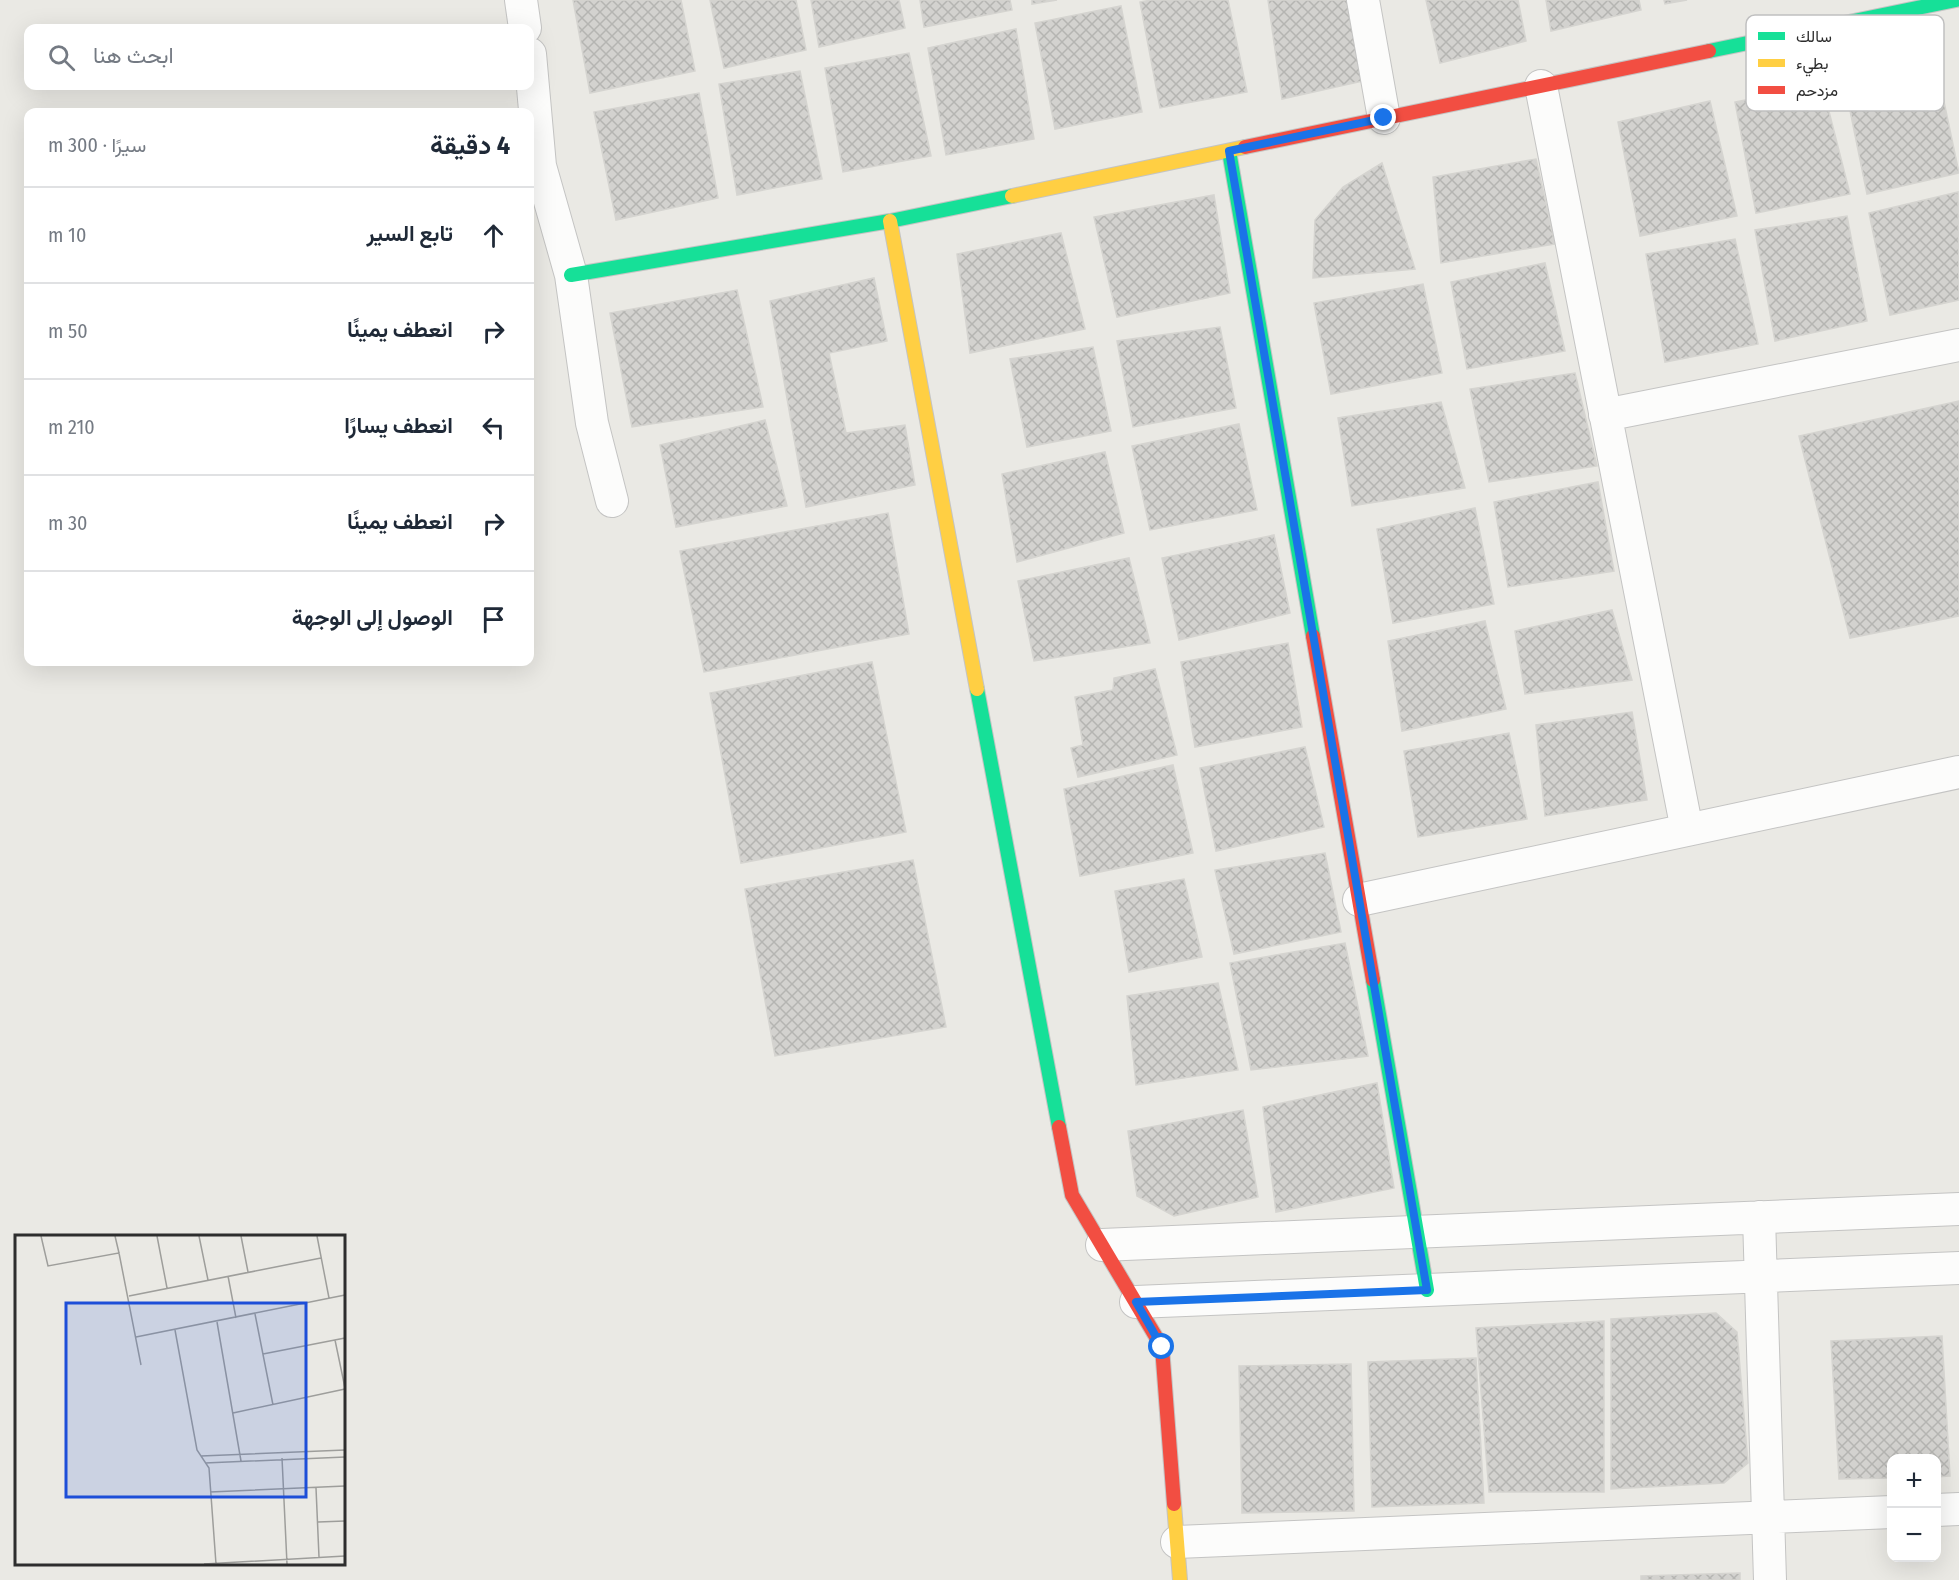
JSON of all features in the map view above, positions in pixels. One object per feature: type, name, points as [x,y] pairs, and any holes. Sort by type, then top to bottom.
[{"type":"street","points":[[521,0],[524,24]]},
{"type":"street","points":[[1363,0],[1384,118]]},
{"type":"street","points":[[1884,15],[1956,0]]},
{"type":"street","points":[[571,275],[890,221],[1746,44]]},
{"type":"street","points":[[1541,86],[1687,830]]},
{"type":"street","points":[[533,90],[540,166],[571,275],[592,423],[612,501]]},
{"type":"street","points":[[1229,151],[1427,1290]]},
{"type":"street","points":[[890,221],[1072,1195],[1162,1347],[1180,1580]]},
{"type":"street","points":[[1605,415],[1959,345]]},
{"type":"street","points":[[1359,900],[1959,772]]},
{"type":"street","points":[[1102,1245],[1959,1209]]},
{"type":"street","points":[[1759,1217],[1770,1580]]},
{"type":"street","points":[[1136,1302],[1959,1268]]},
{"type":"street","points":[[1941,1510],[1959,1509]]},
{"type":"street","points":[[1178,1542],[1887,1512]]},
{"type":"building","points":[[573,0],[681,0],[695,71],[590,93]]},
{"type":"building","points":[[710,0],[796,0],[806,50],[724,68]]},
{"type":"building","points":[[811,0],[899,0],[905,28],[819,47]]},
{"type":"building","points":[[920,0],[1010,0],[1012,10],[924,27]]},
{"type":"building","points":[[1032,0],[1057,0],[1032,4]]},
{"type":"building","points":[[1228,0],[1247,92],[1160,108],[1140,2]]},
{"type":"building","points":[[1268,0],[1357,0],[1372,79],[1282,99]]},
{"type":"building","points":[[1426,0],[1518,0],[1526,41],[1440,63]]},
{"type":"building","points":[[1546,0],[1639,0],[1641,10],[1551,31]]},
{"type":"building","points":[[1664,0],[1687,0],[1665,4]]},
{"type":"building","points":[[1121,6],[1142,112],[1055,129],[1035,23]]},
{"type":"building","points":[[1016,29],[1034,139],[946,155],[928,48]]},
{"type":"building","points":[[909,53],[931,156],[843,172],[825,68]]},
{"type":"building","points":[[800,71],[822,179],[737,195],[719,84]]},
{"type":"building","points":[[699,93],[718,198],[616,220],[594,112]]},
{"type":"building","points":[[1746,100],[1746,111],[1829,111],[1850,194],[1756,213],[1735,102]]},
{"type":"building","points":[[1710,101],[1737,216],[1640,236],[1618,122]]},
{"type":"building","points":[[1944,102],[1959,173],[1867,194],[1850,111],[1944,111]]},
{"type":"building","points":[[1536,159],[1555,244],[1441,263],[1433,177]]},
{"type":"building","points":[[1382,163],[1415,269],[1313,278],[1315,220],[1343,187]]},
{"type":"building","points":[[1958,192],[1959,300],[1890,315],[1869,213]]},
{"type":"building","points":[[1214,195],[1230,293],[1117,317],[1094,217]]},
{"type":"building","points":[[1847,216],[1867,321],[1775,341],[1755,230]]},
{"type":"building","points":[[1061,233],[1085,329],[970,353],[957,254]]},
{"type":"building","points":[[1735,239],[1758,344],[1665,362],[1646,254]]},
{"type":"building","points":[[1545,263],[1565,351],[1467,369],[1451,282]]},
{"type":"building","points":[[874,278],[887,341],[829,353],[846,433],[905,425],[915,485],[806,507],[770,301]]},
{"type":"building","points":[[1423,284],[1442,373],[1331,394],[1314,303]]},
{"type":"building","points":[[737,290],[763,407],[632,427],[610,313]]},
{"type":"building","points":[[1220,327],[1236,408],[1133,427],[1117,341]]},
{"type":"building","points":[[1093,347],[1111,431],[1027,447],[1010,359]]},
{"type":"building","points":[[1575,373],[1597,466],[1489,482],[1470,389]]},
{"type":"building","points":[[1959,401],[1959,616],[1850,638],[1799,436]]},
{"type":"building","points":[[1441,402],[1465,488],[1352,506],[1338,418]]},
{"type":"building","points":[[765,420],[787,506],[676,527],[660,445]]},
{"type":"building","points":[[1239,424],[1257,510],[1150,530],[1132,446]]},
{"type":"building","points":[[1105,452],[1124,533],[1017,562],[1002,474]]},
{"type":"building","points":[[1598,482],[1614,571],[1508,587],[1494,502]]},
{"type":"building","points":[[1475,508],[1494,604],[1393,623],[1377,529]]},
{"type":"building","points":[[888,513],[909,634],[704,672],[680,551]]},
{"type":"building","points":[[1274,535],[1290,613],[1179,640],[1162,558]]},
{"type":"building","points":[[1129,558],[1150,643],[1034,661],[1018,581]]},
{"type":"building","points":[[1612,610],[1632,680],[1525,694],[1515,631]]},
{"type":"building","points":[[1485,621],[1506,709],[1402,731],[1388,641]]},
{"type":"building","points":[[1288,643],[1302,727],[1195,747],[1181,662]]},
{"type":"building","points":[[872,662],[906,832],[741,863],[710,693]]},
{"type":"building","points":[[1155,669],[1177,755],[1078,777],[1071,748],[1083,745],[1075,697],[1113,690],[1114,678]]},
{"type":"building","points":[[1632,712],[1647,800],[1545,816],[1536,725]]},
{"type":"building","points":[[1509,733],[1527,819],[1418,837],[1404,751]]},
{"type":"building","points":[[1305,747],[1324,827],[1216,851],[1200,768]]},
{"type":"building","points":[[1173,765],[1193,853],[1080,876],[1064,789]]},
{"type":"building","points":[[1325,853],[1341,932],[1234,954],[1215,870]]},
{"type":"building","points":[[913,860],[946,1027],[775,1056],[745,889]]},
{"type":"building","points":[[1184,879],[1202,957],[1129,972],[1115,891]]},
{"type":"building","points":[[1345,943],[1368,1056],[1251,1070],[1230,963]]},
{"type":"building","points":[[1218,983],[1238,1070],[1136,1085],[1127,996]]},
{"type":"building","points":[[1377,1083],[1394,1188],[1276,1212],[1263,1107]]},
{"type":"building","points":[[1243,1110],[1258,1197],[1174,1216],[1137,1196],[1128,1131]]},
{"type":"building","points":[[1716,1313],[1737,1332],[1748,1463],[1724,1483],[1611,1489],[1611,1319]]},
{"type":"building","points":[[1604,1321],[1604,1492],[1489,1492],[1476,1328]]},
{"type":"building","points":[[1942,1336],[1950,1476],[1941,1477],[1941,1454],[1887,1454],[1887,1478],[1839,1479],[1831,1341]]},
{"type":"building","points":[[1476,1358],[1484,1503],[1372,1507],[1368,1362]]},
{"type":"building","points":[[1351,1364],[1354,1511],[1242,1513],[1239,1366]]},
{"type":"building","points":[[1740,1573],[1740,1580],[1641,1580],[1641,1576]]},
{"type":"traffic: fast","points":[[1883,15],[1956,0]]},
{"type":"traffic: fast","points":[[1709,51],[1746,43]]},
{"type":"traffic: fast","points":[[1229,151],[1313,636]]},
{"type":"traffic: fast","points":[[571,275],[890,221],[1012,196]]},
{"type":"traffic: fast","points":[[977,689],[1059,1127]]},
{"type":"traffic: fast","points":[[1373,980],[1427,1290]]},
{"type":"traffic: slow","points":[[1012,196],[1245,147]]},
{"type":"traffic: slow","points":[[890,221],[977,689]]},
{"type":"traffic: slow","points":[[1174,1504],[1180,1580]]},
{"type":"traffic: jam","points":[[1245,147],[1709,51]]},
{"type":"traffic: jam","points":[[1313,636],[1373,980]]},
{"type":"traffic: jam","points":[[1059,1127],[1072,1195],[1162,1347],[1174,1504]]},
{"type":"route","points":[[1162,1347],[1136,1302],[1427,1290],[1229,151],[1384,118]]}]
